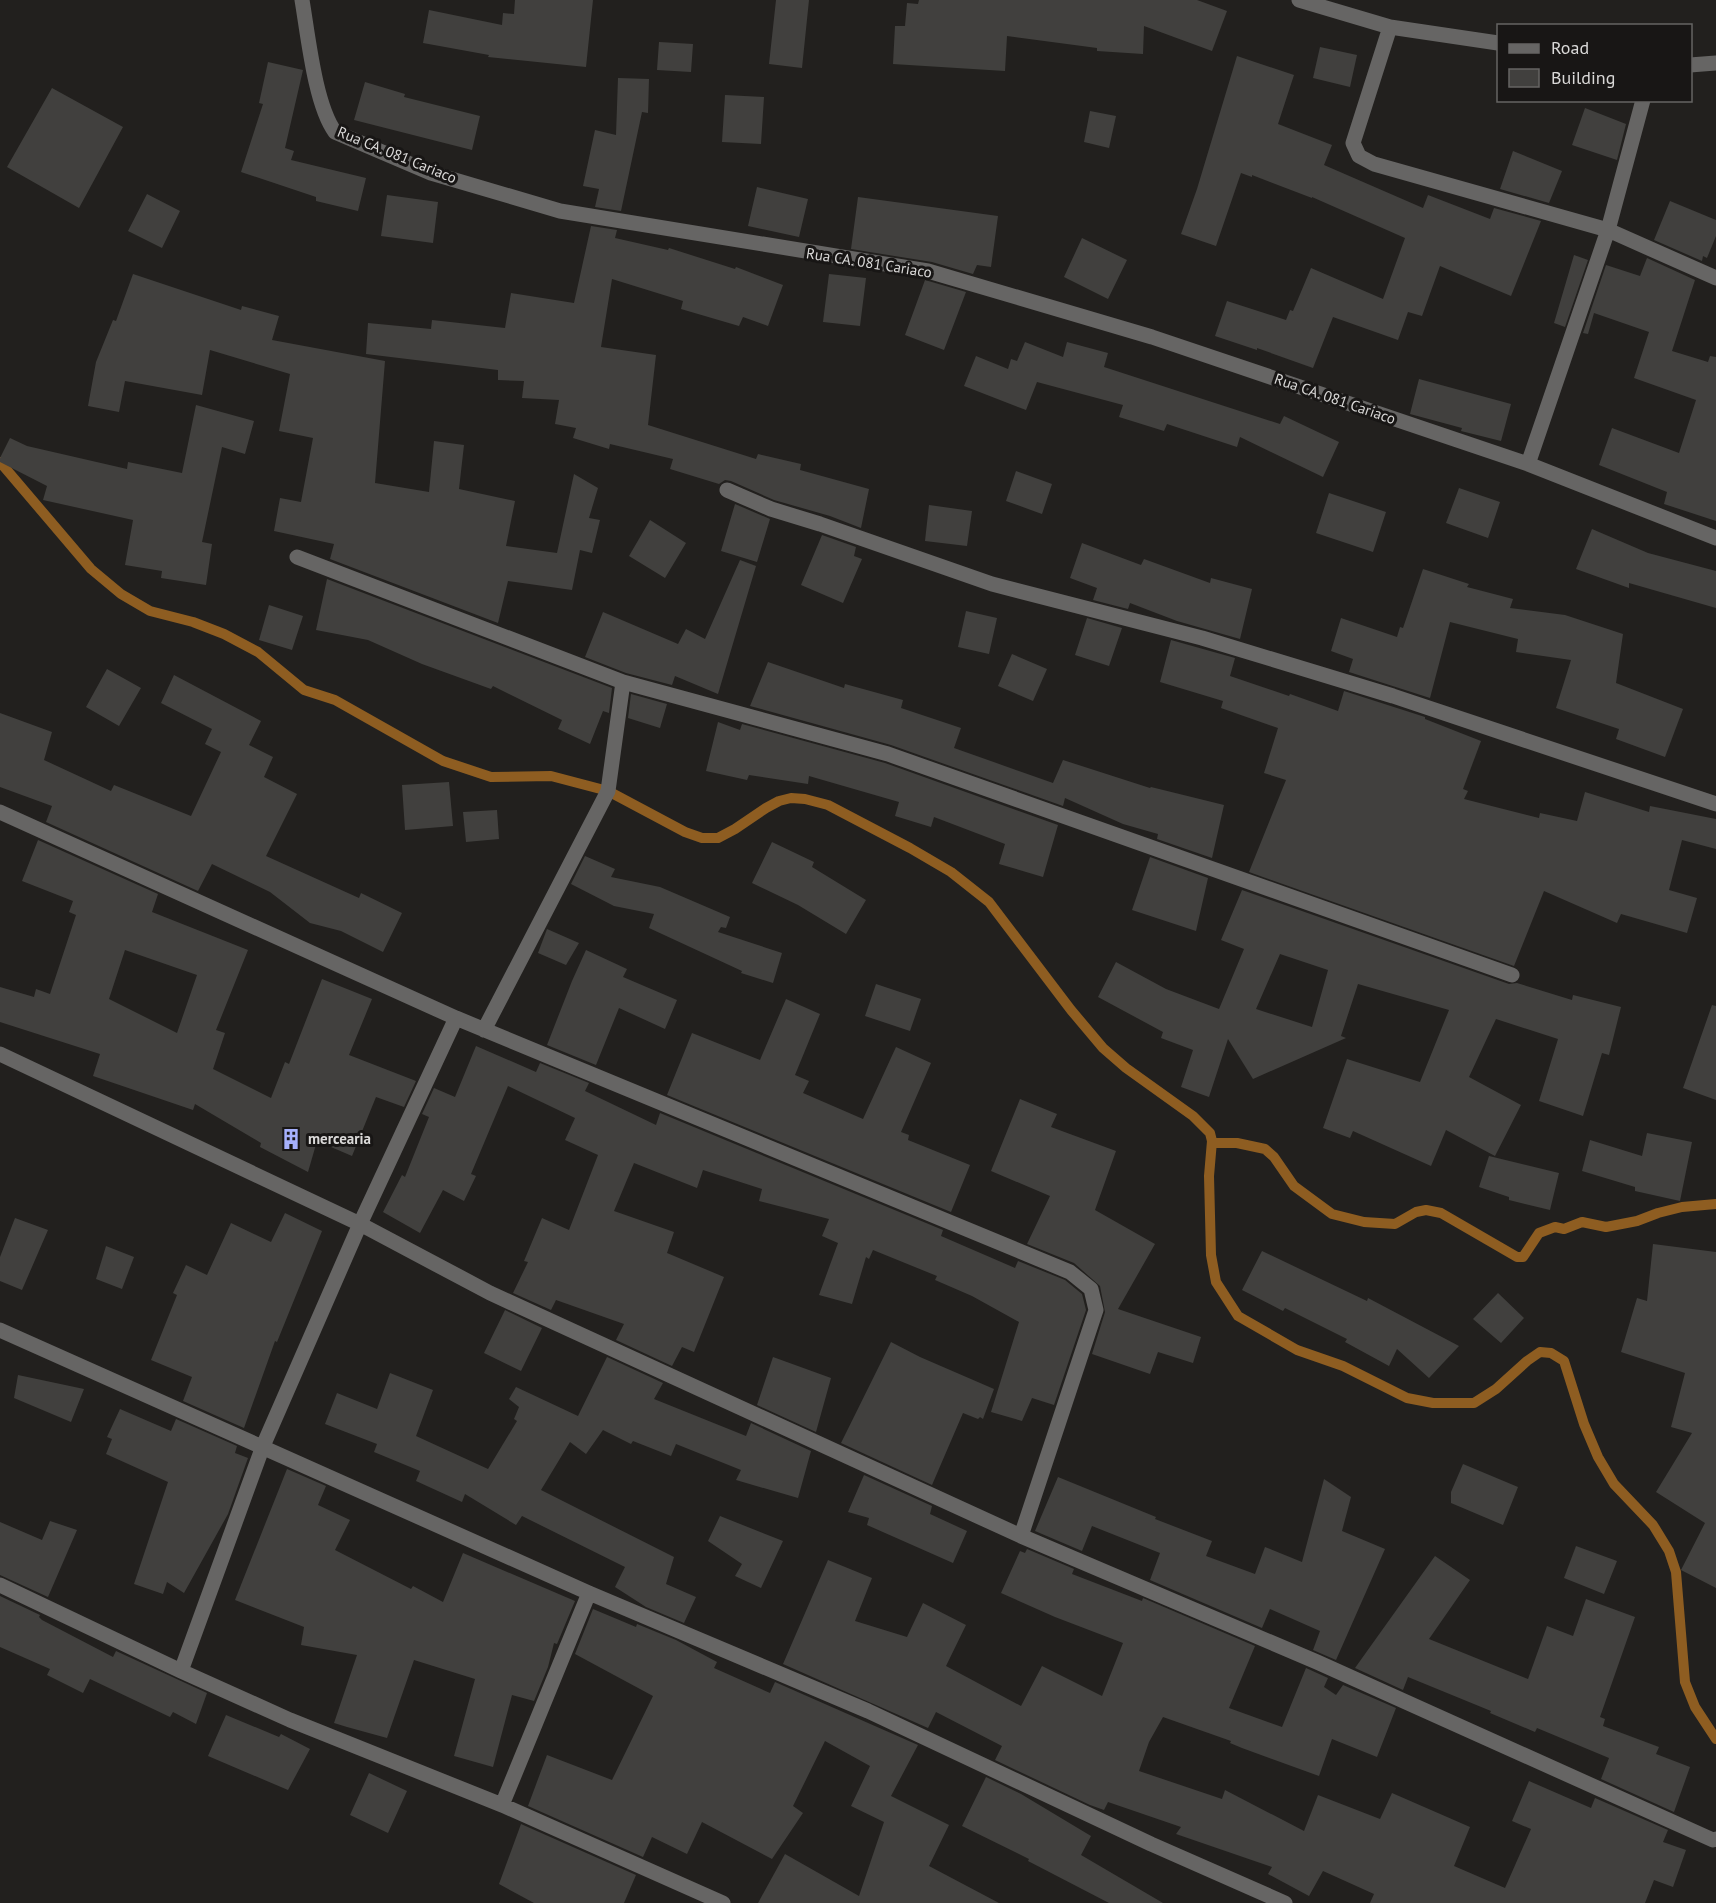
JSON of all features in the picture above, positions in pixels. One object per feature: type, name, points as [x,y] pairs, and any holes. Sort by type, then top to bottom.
[{"type":"street","name":"Rua CA. 081 Cariaco","points":[[302,0],[318,88],[327,122],[335,132],[431,172],[560,211],[928,271],[1152,337],[1528,464],[1716,538]]},
{"type":"street","points":[[1299,0],[1390,27],[1497,43]]},
{"type":"street","points":[[1390,27],[1353,143],[1359,156],[1374,164],[1608,231],[1716,278]]},
{"type":"street","points":[[1692,65],[1716,63]]},
{"type":"street","points":[[1528,464],[1608,231],[1642,102]]},
{"type":"street","points":[[727,490],[771,509],[992,584],[1202,638],[1393,696],[1716,804]]},
{"type":"street","points":[[297,556],[623,682],[888,754],[1512,975]]},
{"type":"street","points":[[484,1030],[609,791],[623,682]]},
{"type":"street","points":[[0,812],[456,1018],[1070,1272],[1091,1289],[1096,1311],[1021,1536]]},
{"type":"street","points":[[181,1671],[263,1446],[360,1224],[456,1018]]},
{"type":"street","points":[[0,1054],[360,1224],[490,1293],[1021,1536],[1317,1662],[1715,1839]]},
{"type":"street","points":[[0,1330],[589,1593],[868,1711],[1151,1845],[1286,1903]]},
{"type":"street","points":[[0,1585],[290,1720],[502,1805],[723,1903]]},
{"type":"street","points":[[502,1805],[589,1593]]},
{"type":"building","points":[[515,0],[593,0],[586,67],[488,57],[489,55],[423,43],[429,10],[502,25],[503,13],[514,14]]},
{"type":"building","points":[[776,0],[809,0],[802,68],[769,64]]},
{"type":"building","points":[[919,0],[1197,0],[1227,11],[1212,51],[1144,26],[1143,54],[1097,51],[1097,48],[1007,36],[1005,71],[893,64],[895,26],[905,26],[907,3],[918,4]]},
{"type":"building","points":[[659,42],[693,44],[691,72],[657,70]]},
{"type":"building","points":[[1320,47],[1357,55],[1350,87],[1313,78]]},
{"type":"building","points":[[1237,56],[1294,75],[1278,124],[1332,145],[1324,165],[1423,208],[1428,195],[1490,219],[1494,208],[1541,221],[1511,296],[1440,266],[1422,316],[1408,312],[1398,340],[1333,317],[1313,368],[1215,336],[1227,301],[1286,320],[1290,310],[1293,311],[1311,268],[1383,299],[1405,238],[1312,197],[1241,173],[1216,246],[1181,234]]},
{"type":"building","points":[[268,62],[303,70],[285,148],[294,151],[291,160],[366,178],[358,211],[316,201],[316,197],[241,172],[263,104],[259,103]]},
{"type":"building","points":[[618,78],[649,79],[648,113],[642,112],[621,211],[595,207],[599,189],[583,186],[595,130],[616,135]]},
{"type":"building","points":[[365,82],[405,94],[404,97],[480,116],[472,150],[354,120]]},
{"type":"building","points":[[52,88],[123,127],[79,208],[7,167]]},
{"type":"building","points":[[725,95],[764,97],[761,144],[722,142]]},
{"type":"building","points":[[1585,108],[1626,124],[1617,160],[1572,145]]},
{"type":"building","points":[[1090,111],[1116,116],[1109,148],[1084,142]]},
{"type":"building","points":[[1513,151],[1562,171],[1549,203],[1500,189]]},
{"type":"building","points":[[757,187],[808,199],[799,237],[748,226]]},
{"type":"building","points":[[147,194],[180,211],[162,248],[128,231]]},
{"type":"building","points":[[387,195],[438,202],[433,243],[381,236]]},
{"type":"building","points":[[858,197],[998,216],[991,267],[977,265],[973,274],[932,262],[851,249]]},
{"type":"building","points":[[1670,201],[1716,220],[1716,236],[1707,258],[1703,256],[1702,261],[1654,240]]},
{"type":"building","points":[[591,226],[617,230],[615,238],[668,250],[669,248],[735,269],[736,267],[783,285],[768,326],[743,317],[739,326],[681,309],[683,301],[612,279],[601,347],[656,355],[648,425],[756,459],[758,454],[801,464],[800,470],[869,489],[861,528],[830,516],[774,500],[731,481],[725,480],[719,484],[670,469],[673,459],[610,444],[609,449],[573,438],[576,428],[555,424],[559,400],[522,398],[524,381],[498,380],[498,370],[366,354],[368,323],[431,329],[432,320],[505,328],[511,293],[574,303]]},
{"type":"building","points":[[1082,238],[1127,260],[1108,299],[1064,277]]},
{"type":"building","points":[[1574,255],[1588,260],[1565,327],[1554,323]]},
{"type":"building","points":[[1647,258],[1695,280],[1672,351],[1708,362],[1710,356],[1716,357],[1716,521],[1664,504],[1667,492],[1599,465],[1612,428],[1679,453],[1696,400],[1634,378],[1649,332],[1594,313],[1588,334],[1583,333],[1606,265],[1640,276]]},
{"type":"building","points":[[133,274],[241,310],[242,306],[279,316],[272,340],[385,361],[375,483],[429,492],[434,441],[464,445],[459,489],[515,501],[506,546],[557,553],[574,474],[598,488],[589,518],[600,520],[592,553],[580,550],[572,590],[508,581],[498,623],[330,559],[334,544],[274,531],[280,498],[301,502],[313,438],[279,431],[290,374],[210,350],[202,395],[125,381],[119,412],[88,406],[96,362],[113,320],[116,321]]},
{"type":"building","points":[[829,274],[866,278],[860,326],[823,322]]},
{"type":"building","points":[[925,280],[966,292],[944,350],[905,335]]},
{"type":"building","points":[[1025,342],[1063,357],[1067,342],[1108,353],[1104,367],[1280,424],[1284,416],[1339,442],[1323,477],[1240,437],[1237,447],[1167,424],[1164,431],[1119,417],[1123,405],[1037,382],[1026,410],[964,386],[976,356],[1008,369],[1011,359],[1017,361]]},
{"type":"building","points":[[1419,379],[1511,404],[1501,441],[1410,414]]},
{"type":"building","points":[[196,405],[254,421],[245,454],[222,447],[202,542],[212,544],[206,585],[161,578],[162,571],[125,565],[133,520],[43,500],[47,486],[0,462],[10,438],[27,446],[127,469],[128,462],[182,473]]},
{"type":"building","points":[[1016,471],[1052,484],[1042,514],[1006,501]]},
{"type":"building","points":[[1459,488],[1500,502],[1488,538],[1446,523]]},
{"type":"building","points":[[1329,493],[1386,512],[1373,552],[1316,533]]},
{"type":"building","points":[[735,504],[770,519],[757,562],[721,551]]},
{"type":"building","points":[[929,505],[972,511],[967,546],[925,541]]},
{"type":"building","points":[[650,520],[686,543],[665,578],[629,556]]},
{"type":"building","points":[[1592,529],[1648,553],[1716,571],[1716,608],[1629,583],[1629,588],[1576,569]]},
{"type":"building","points":[[822,535],[856,547],[854,556],[862,559],[843,603],[801,585]]},
{"type":"building","points":[[1082,543],[1141,565],[1144,559],[1210,583],[1211,578],[1252,589],[1240,639],[1177,621],[1130,603],[1128,609],[1093,600],[1097,588],[1070,578]]},
{"type":"building","points":[[740,560],[756,566],[718,694],[675,676],[672,685],[626,673],[585,657],[603,612],[678,644],[686,629],[705,639]]},
{"type":"building","points":[[1423,569],[1469,584],[1467,587],[1513,599],[1510,608],[1565,615],[1623,634],[1616,683],[1683,709],[1665,757],[1616,739],[1619,729],[1556,708],[1571,660],[1516,652],[1518,639],[1450,622],[1430,698],[1349,672],[1353,659],[1331,651],[1341,618],[1397,637],[1400,627],[1403,628]]},
{"type":"building","points":[[327,579],[612,688],[609,713],[603,711],[590,744],[558,729],[562,720],[493,686],[491,689],[422,664],[368,640],[316,630]]},
{"type":"building","points":[[269,605],[303,616],[292,650],[259,640]]},
{"type":"building","points":[[966,611],[997,618],[989,654],[958,647]]},
{"type":"building","points":[[1087,618],[1122,628],[1109,666],[1075,655]]},
{"type":"building","points":[[1171,640],[1235,658],[1230,676],[1289,696],[1290,694],[1338,711],[1344,691],[1425,717],[1425,719],[1481,741],[1463,789],[1468,791],[1464,799],[1539,818],[1540,813],[1577,821],[1585,792],[1649,812],[1650,806],[1716,819],[1716,849],[1682,840],[1669,890],[1697,898],[1687,933],[1621,914],[1617,923],[1544,891],[1514,966],[1249,872],[1286,780],[1264,773],[1278,728],[1221,708],[1223,701],[1160,682]]},
{"type":"building","points":[[1012,654],[1047,669],[1033,701],[998,686]]},
{"type":"building","points":[[768,662],[844,688],[845,684],[903,700],[901,708],[961,728],[954,748],[1053,783],[1063,760],[1150,788],[1224,805],[1212,858],[1157,839],[1158,834],[1123,824],[1065,798],[1063,806],[891,745],[750,706]]},
{"type":"building","points":[[107,669],[141,688],[119,726],[86,707]]},
{"type":"building","points":[[174,675],[261,721],[249,745],[273,757],[264,777],[297,794],[266,856],[359,898],[361,893],[402,913],[383,952],[341,931],[310,923],[270,892],[212,864],[198,891],[46,822],[52,806],[0,787],[0,713],[52,732],[44,760],[111,791],[114,785],[191,816],[221,752],[205,744],[212,729],[161,703]]},
{"type":"building","points":[[631,694],[667,704],[660,728],[628,718]]},
{"type":"building","points":[[718,722],[740,730],[742,724],[885,763],[1058,825],[1043,877],[999,864],[1005,844],[934,817],[931,827],[895,816],[899,802],[809,776],[808,784],[749,775],[747,780],[706,771]]},
{"type":"building","points":[[449,782],[453,826],[405,830],[402,785]]},
{"type":"building","points":[[497,810],[499,839],[466,842],[463,812]]},
{"type":"building","points":[[38,840],[158,894],[152,912],[248,950],[216,1030],[225,1033],[213,1069],[271,1098],[285,1062],[289,1064],[322,979],[372,999],[349,1055],[416,1081],[404,1107],[376,1097],[352,1156],[317,1141],[308,1172],[260,1147],[261,1143],[195,1104],[193,1110],[93,1076],[100,1054],[0,1022],[0,987],[34,997],[36,989],[50,994],[76,915],[69,912],[73,901],[22,881]],"holes":[[[125,950],[197,975],[177,1033],[109,999]]]},
{"type":"building","points":[[772,842],[814,862],[812,867],[866,900],[846,934],[798,905],[752,883]]},
{"type":"building","points":[[585,856],[615,869],[611,877],[660,887],[730,917],[726,928],[721,927],[718,932],[782,953],[773,983],[741,973],[742,971],[649,928],[654,914],[614,906],[571,884]]},
{"type":"building","points":[[1150,857],[1208,878],[1196,931],[1132,910]]},
{"type":"building","points":[[1242,890],[1509,984],[1517,983],[1572,1000],[1573,995],[1621,1007],[1609,1055],[1602,1053],[1583,1116],[1539,1101],[1558,1039],[1496,1019],[1469,1077],[1521,1105],[1495,1156],[1446,1130],[1431,1166],[1353,1131],[1350,1138],[1323,1128],[1347,1059],[1420,1082],[1449,1010],[1358,984],[1341,1036],[1346,1038],[1253,1079],[1228,1039],[1209,1097],[1181,1087],[1193,1050],[1161,1038],[1163,1032],[1098,997],[1116,962],[1166,989],[1219,1009],[1244,949],[1221,940]],"holes":[[[1280,954],[1328,970],[1312,1027],[1256,1009]]]},
{"type":"building","points":[[547,929],[579,943],[566,965],[538,953]]},
{"type":"building","points":[[586,950],[627,969],[623,977],[677,1000],[665,1029],[619,1008],[596,1065],[547,1045]]},
{"type":"building","points":[[876,984],[921,999],[910,1031],[865,1016]]},
{"type":"building","points":[[786,999],[820,1014],[795,1075],[809,1081],[803,1093],[863,1119],[896,1047],[931,1063],[901,1132],[909,1135],[908,1140],[970,1165],[951,1212],[667,1095],[692,1033],[760,1060]]},
{"type":"building","points":[[1712,1005],[1716,1006],[1716,1100],[1683,1088]]},
{"type":"building","points":[[476,1046],[536,1072],[540,1063],[589,1083],[585,1091],[656,1125],[660,1113],[943,1230],[941,1236],[1015,1268],[1018,1261],[1065,1280],[1082,1294],[1086,1310],[1054,1405],[1032,1398],[1022,1421],[991,1412],[1019,1322],[972,1296],[935,1280],[937,1276],[873,1250],[869,1259],[866,1257],[852,1304],[819,1295],[838,1243],[822,1236],[829,1219],[759,1201],[762,1189],[703,1170],[697,1188],[634,1163],[614,1211],[674,1232],[667,1253],[724,1277],[694,1352],[682,1347],[672,1366],[616,1340],[624,1324],[556,1300],[551,1310],[513,1293],[528,1262],[524,1261],[542,1218],[569,1230],[598,1155],[565,1140],[575,1118],[508,1086],[471,1174],[476,1176],[464,1201],[443,1190],[420,1233],[383,1212],[402,1175],[405,1177],[429,1117],[422,1114],[434,1088],[455,1097]]},
{"type":"building","points":[[1020,1099],[1057,1114],[1051,1127],[1116,1151],[1095,1210],[1155,1244],[1118,1309],[1201,1337],[1193,1363],[1158,1352],[1150,1374],[1092,1354],[1105,1312],[1100,1286],[1074,1263],[1027,1244],[1050,1196],[991,1171]]},
{"type":"building","points":[[1647,1133],[1692,1142],[1680,1201],[1635,1191],[1635,1187],[1582,1171],[1590,1140],[1642,1156]]},
{"type":"building","points":[[1489,1156],[1559,1173],[1550,1210],[1509,1200],[1509,1197],[1479,1187]]},
{"type":"building","points":[[285,1213],[322,1231],[277,1342],[275,1341],[244,1428],[183,1401],[192,1377],[151,1360],[177,1295],[173,1293],[186,1265],[207,1275],[231,1223],[271,1242]]},
{"type":"building","points":[[15,1218],[48,1230],[22,1290],[0,1281],[0,1257]]},
{"type":"building","points":[[1653,1244],[1716,1252],[1716,1588],[1681,1570],[1705,1523],[1656,1492],[1692,1433],[1671,1427],[1685,1373],[1621,1352],[1637,1298],[1647,1301]]},
{"type":"building","points":[[106,1246],[134,1257],[122,1289],[96,1279]]},
{"type":"building","points":[[1262,1251],[1367,1301],[1368,1298],[1459,1346],[1429,1378],[1397,1349],[1389,1366],[1345,1342],[1347,1339],[1285,1308],[1283,1311],[1242,1290]]},
{"type":"building","points":[[1498,1293],[1524,1318],[1501,1343],[1473,1319]]},
{"type":"building","points":[[505,1310],[542,1328],[521,1371],[484,1353]]},
{"type":"building","points":[[891,1342],[994,1389],[983,1419],[963,1413],[932,1485],[841,1443]]},
{"type":"building","points":[[607,1357],[663,1383],[654,1399],[746,1436],[751,1423],[811,1451],[798,1498],[736,1480],[741,1470],[676,1444],[671,1456],[633,1441],[631,1444],[603,1430],[586,1454],[570,1442],[541,1490],[674,1557],[666,1584],[696,1597],[684,1623],[646,1607],[615,1587],[625,1567],[522,1516],[516,1525],[465,1494],[462,1502],[416,1481],[420,1471],[374,1452],[377,1444],[325,1424],[337,1393],[377,1409],[390,1373],[433,1390],[416,1436],[488,1469],[517,1421],[514,1419],[519,1407],[509,1399],[516,1387],[578,1416]]},
{"type":"building","points":[[773,1357],[831,1378],[816,1432],[757,1405]]},
{"type":"building","points":[[18,1375],[84,1389],[71,1422],[14,1398]]},
{"type":"building","points":[[120,1409],[171,1431],[176,1419],[237,1446],[235,1453],[248,1458],[228,1514],[184,1593],[167,1582],[163,1594],[134,1584],[168,1482],[106,1454],[112,1439],[107,1437]]},
{"type":"building","points":[[1463,1464],[1518,1487],[1503,1525],[1451,1503],[1451,1492]]},
{"type":"building","points":[[287,1469],[326,1486],[318,1505],[350,1520],[335,1550],[411,1589],[413,1586],[443,1602],[463,1553],[575,1601],[557,1644],[554,1643],[548,1667],[534,1701],[512,1695],[493,1767],[454,1756],[475,1679],[414,1660],[387,1738],[334,1723],[357,1655],[301,1645],[304,1627],[235,1600]]},
{"type":"building","points":[[864,1475],[932,1506],[930,1514],[967,1531],[953,1563],[867,1525],[869,1518],[848,1512]]},
{"type":"building","points":[[1058,1477],[1212,1541],[1206,1556],[1255,1574],[1265,1547],[1302,1562],[1324,1479],[1351,1497],[1342,1531],[1385,1549],[1336,1660],[1313,1650],[1320,1631],[1270,1609],[1262,1628],[1150,1580],[1160,1553],[1092,1526],[1082,1551],[1035,1531]]},
{"type":"building","points":[[720,1516],[783,1541],[761,1588],[735,1576],[742,1564],[708,1541]]},
{"type":"building","points":[[50,1521],[77,1530],[48,1597],[0,1575],[0,1522],[42,1540]]},
{"type":"building","points":[[1576,1546],[1617,1561],[1604,1594],[1564,1578]]},
{"type":"building","points":[[1027,1549],[1074,1569],[1072,1574],[1142,1601],[1143,1598],[1255,1646],[1229,1708],[1282,1727],[1306,1668],[1328,1678],[1324,1687],[1336,1695],[1343,1685],[1396,1708],[1377,1757],[1332,1739],[1319,1776],[1163,1717],[1149,1742],[1139,1771],[1222,1799],[1225,1790],[1304,1831],[1318,1795],[1380,1819],[1392,1793],[1470,1827],[1454,1866],[1505,1888],[1531,1829],[1512,1821],[1529,1781],[1591,1808],[1595,1798],[1668,1830],[1663,1842],[1686,1850],[1673,1887],[1654,1880],[1645,1903],[1370,1903],[1374,1894],[1323,1871],[1309,1896],[1268,1874],[1272,1867],[1176,1834],[1181,1827],[1108,1802],[1104,1810],[1090,1805],[995,1760],[1002,1746],[936,1712],[928,1728],[783,1664],[828,1560],[872,1578],[855,1621],[907,1637],[923,1603],[966,1625],[946,1666],[1021,1706],[1042,1666],[1102,1696],[1123,1643],[1001,1593],[1020,1551],[1025,1553]]},
{"type":"building","points":[[1435,1556],[1470,1580],[1429,1639],[1528,1679],[1547,1626],[1573,1636],[1586,1599],[1635,1617],[1600,1717],[1605,1719],[1603,1726],[1659,1747],[1656,1754],[1690,1767],[1674,1812],[1601,1779],[1609,1758],[1537,1728],[1535,1732],[1408,1677],[1403,1690],[1355,1668]]},
{"type":"building","points":[[0,1596],[40,1615],[42,1620],[113,1657],[116,1651],[207,1693],[196,1724],[173,1712],[170,1717],[90,1679],[83,1693],[47,1675],[50,1669],[0,1647]]},
{"type":"building","points":[[593,1609],[636,1627],[637,1624],[676,1640],[717,1662],[714,1668],[770,1693],[775,1682],[918,1745],[891,1796],[949,1825],[929,1866],[999,1903],[758,1903],[785,1854],[859,1896],[884,1822],[851,1806],[870,1766],[825,1741],[793,1806],[803,1813],[772,1859],[702,1822],[687,1854],[652,1837],[643,1857],[528,1806],[547,1755],[612,1780],[653,1696],[575,1654]]},
{"type":"building","points":[[226,1715],[279,1737],[281,1734],[310,1749],[288,1790],[208,1756]]},
{"type":"building","points":[[369,1773],[407,1791],[388,1833],[350,1815]]},
{"type":"building","points":[[986,1777],[1021,1794],[1091,1836],[1081,1855],[1163,1903],[1109,1903],[1028,1861],[1029,1859],[962,1826]]},
{"type":"building","points":[[521,1824],[636,1875],[624,1903],[534,1903],[499,1884]]},
{"type":"waterway","points":[[0,462],[91,569],[121,594],[150,611],[193,622],[224,634],[258,652],[304,690],[335,700],[443,761],[491,777],[551,776],[608,791],[685,832],[702,838],[718,838],[779,801],[791,798],[805,799],[828,805],[951,872],[989,902],[1071,1010],[1103,1048],[1126,1068],[1193,1116],[1210,1133],[1212,1141],[1209,1176],[1211,1255],[1216,1282],[1238,1316],[1297,1350],[1343,1366],[1407,1398],[1433,1403],[1474,1403],[1496,1389],[1540,1352],[1551,1353],[1564,1361],[1584,1424],[1598,1457],[1614,1484],[1653,1525],[1669,1551],[1676,1572],[1685,1682],[1695,1707],[1716,1739]]},
{"type":"waterway","points":[[1212,1141],[1265,1149],[1274,1157],[1294,1186],[1332,1214],[1364,1222],[1395,1224],[1416,1212],[1426,1210],[1441,1213],[1517,1257],[1523,1257],[1539,1233],[1555,1227],[1564,1229],[1582,1222],[1606,1227],[1637,1221],[1682,1207],[1716,1204]]},
{"type":"place","name":"mercearia","points":[[291,1139]]}]
